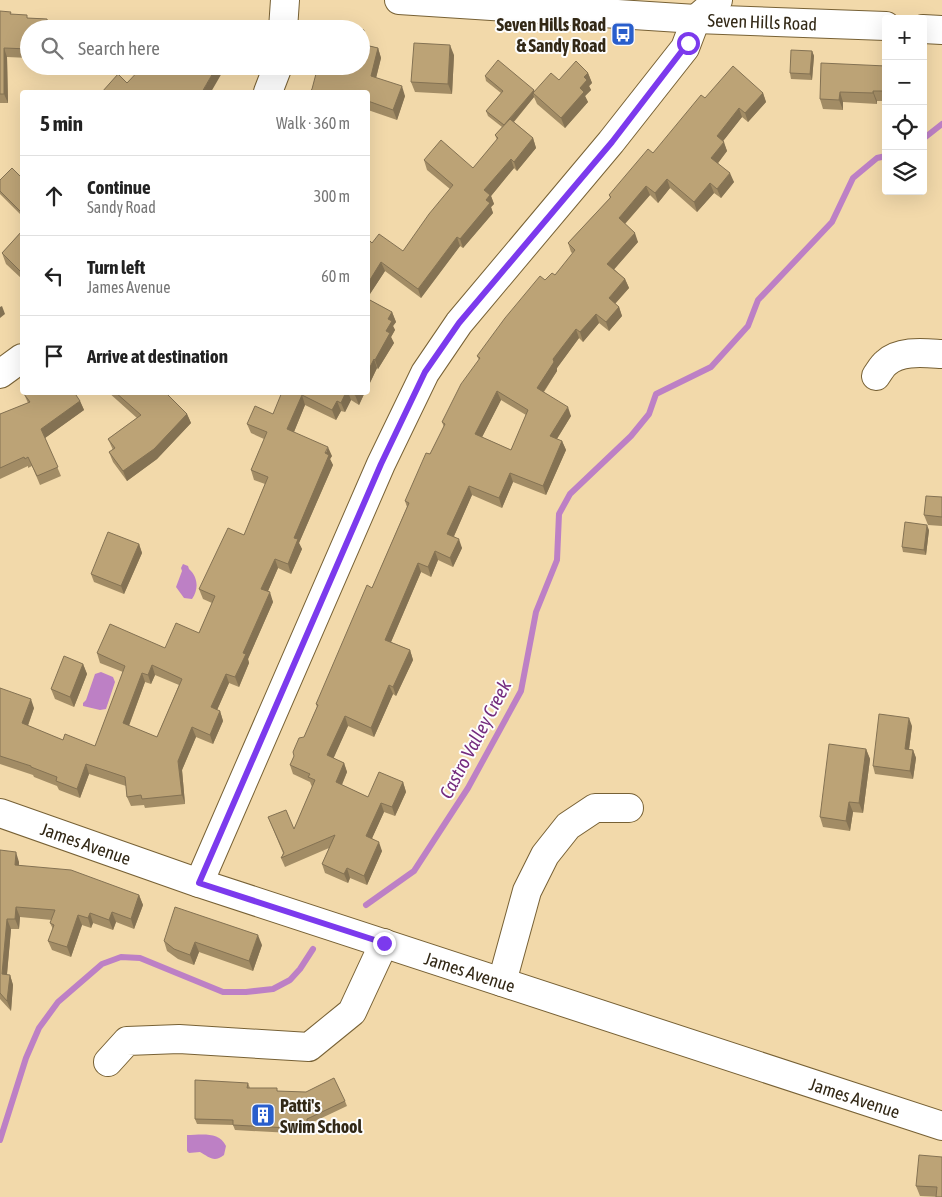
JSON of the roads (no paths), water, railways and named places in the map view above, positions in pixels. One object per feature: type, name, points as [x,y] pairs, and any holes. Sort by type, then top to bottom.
[{"type":"street","points":[[283,20],[284,0]]},
{"type":"street","name":"Seven Hills Road","points":[[399,0],[689,9],[882,26]]},
{"type":"street","points":[[199,883],[381,464],[425,372],[459,323],[612,142],[685,48],[689,9],[718,0]]},
{"type":"street","points":[[927,29],[942,30]]},
{"type":"street","points":[[269,90],[275,75]]},
{"type":"street","points":[[876,376],[885,364],[894,357],[905,354],[942,354]]},
{"type":"street","points":[[0,374],[20,359]]},
{"type":"street","points":[[502,982],[526,891],[545,856],[568,826],[595,808],[629,808]]},
{"type":"street","name":"James Avenue","points":[[0,813],[199,883],[942,1126]]},
{"type":"street","points":[[108,1062],[127,1041],[179,1039],[309,1046],[352,1012],[384,943]]},
{"type":"waterway","name":"Castro Valley Creek","points":[[927,136],[942,124]]},
{"type":"waterway","name":"Castro Valley Creek","points":[[366,905],[414,871],[468,788],[521,691],[536,612],[557,560],[559,514],[570,494],[631,436],[649,414],[656,394],[711,367],[748,326],[758,300],[832,222],[853,178],[877,158],[882,157]]},
{"type":"waterway","name":"Castro Valley Creek","points":[[0,1140],[26,1058],[39,1028],[58,1002],[102,964],[121,957],[140,958],[223,992],[246,992],[273,989],[290,980],[313,949]]},
{"type":"place","name":"Seven Hills Road & Sandy Road","points":[[623,34]]},
{"type":"place","name":"Patti's Swim School","points":[[263,1115]]}]
